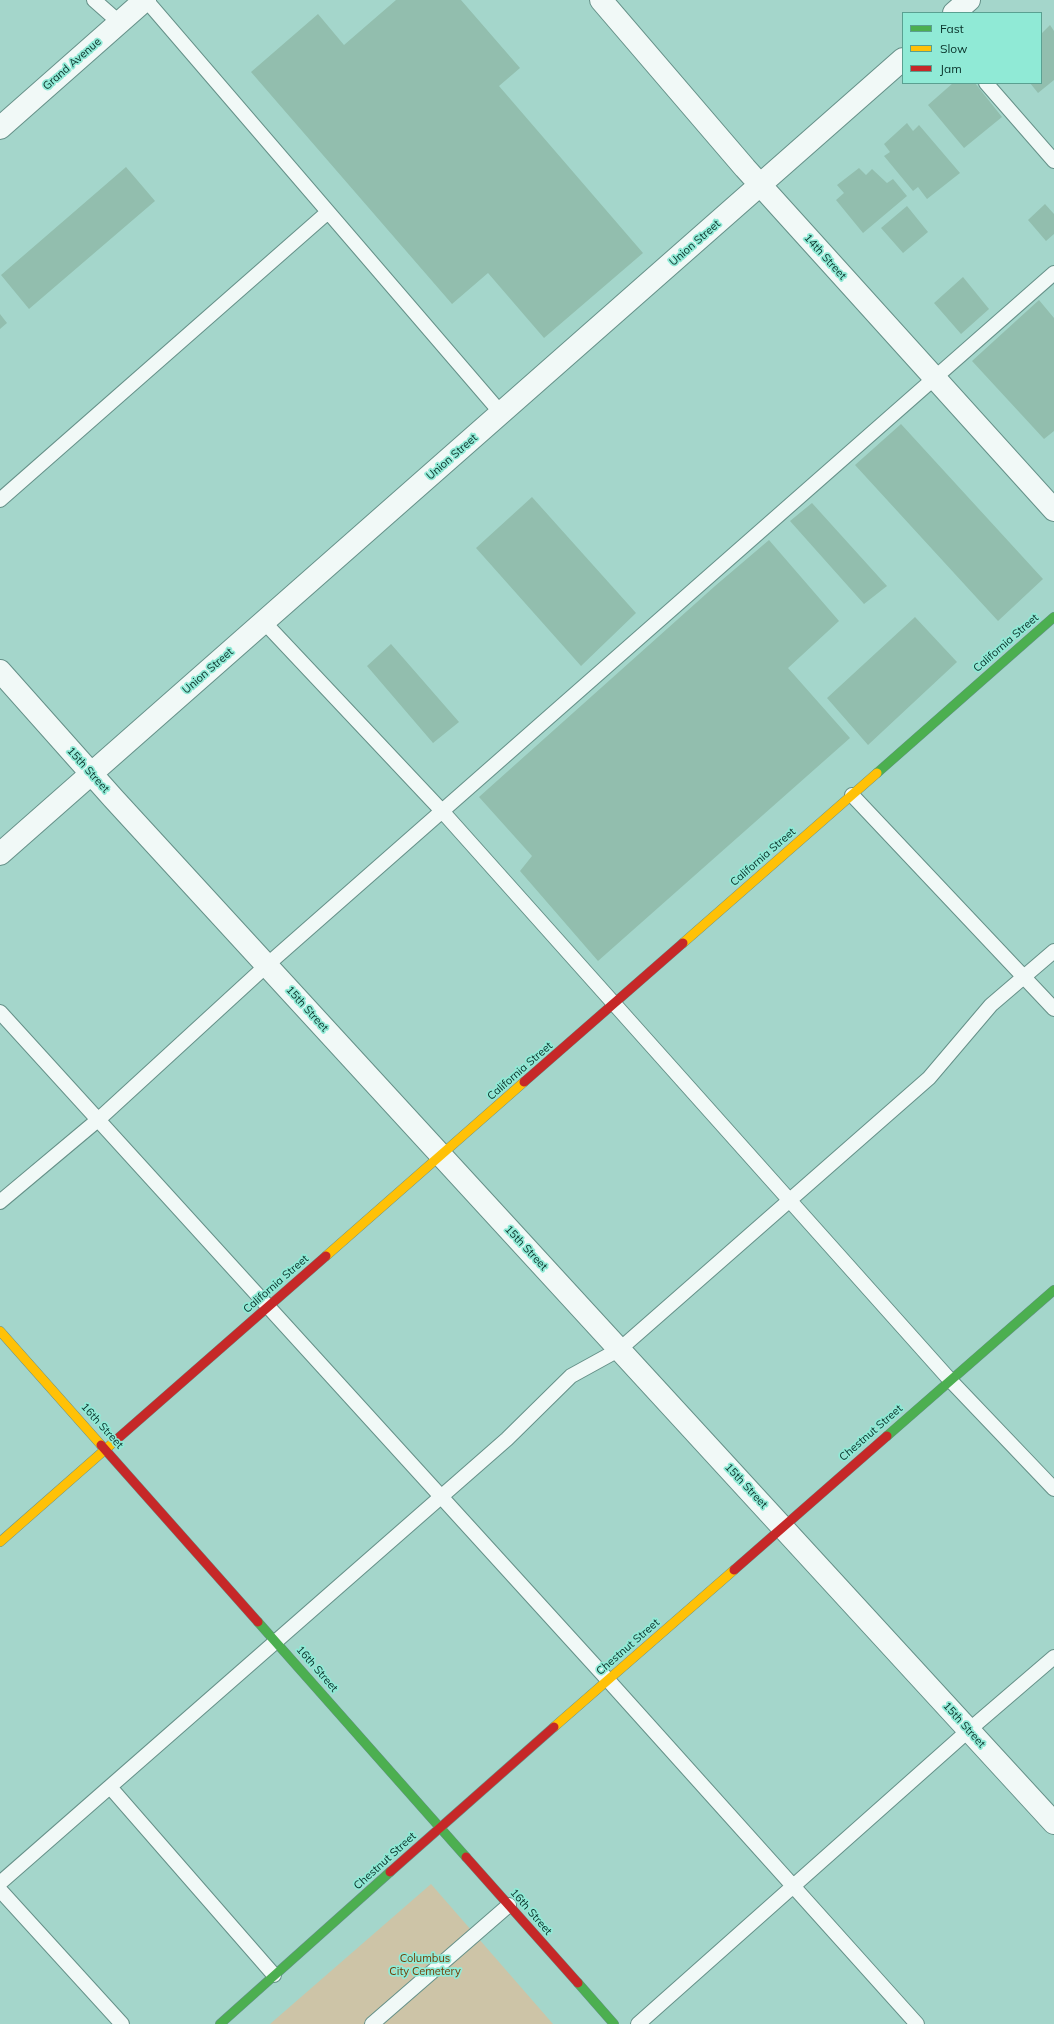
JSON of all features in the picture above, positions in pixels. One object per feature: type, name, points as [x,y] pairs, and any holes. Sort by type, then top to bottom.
[{"type":"street","name":"Grand Avenue","points":[[0,128],[145,0]]},
{"type":"street","name":"14th Street","points":[[601,0],[761,185],[1054,510]]},
{"type":"street","points":[[955,12],[969,0]]},
{"type":"street","name":"Union Street","points":[[0,854],[902,60]]},
{"type":"street","name":"California Street","points":[[0,1542],[442,1156],[1054,617]]},
{"type":"street","name":"15th Street","points":[[0,671],[91,774],[1054,1823]]},
{"type":"street","name":"Chestnut Street","points":[[220,2024],[440,1827],[1054,1290]]},
{"type":"street","name":"16th Street","points":[[0,1331],[614,2024]]},
{"type":"lane","points":[[94,0],[120,23]]},
{"type":"lane","points":[[145,0],[501,413]]},
{"type":"lane","points":[[987,84],[1054,161]]},
{"type":"lane","points":[[0,500],[328,212]]},
{"type":"lane","points":[[0,1202],[99,1119],[267,965],[1054,273]]},
{"type":"lane","points":[[264,622],[442,811],[791,1200],[950,1380],[1054,1490]]},
{"type":"lane","points":[[852,795],[1025,977],[1054,1010]]},
{"type":"lane","points":[[0,1883],[442,1497],[507,1439],[571,1376],[620,1349],[929,1078],[991,1006],[1054,951]]},
{"type":"lane","points":[[0,1012],[608,1680],[792,1887],[917,2024]]},
{"type":"lane","points":[[638,2024],[969,1730],[1054,1657]]},
{"type":"lane","points":[[110,1787],[274,1975]]},
{"type":"lane","points":[[0,1890],[122,2024]]},
{"type":"lane","points":[[372,2024],[509,1905]]},
{"type":"green space","name":"Columbus City Cemetery","points":[[431,1884],[553,2024],[270,2024]]},
{"type":"building","points":[[396,0],[461,0],[520,68],[499,86],[643,253],[544,338],[488,273],[452,304],[251,72],[318,14],[344,45]]},
{"type":"building","points":[[1050,25],[1054,31],[1054,80],[1038,93],[1031,84],[1042,84],[1042,33]]},
{"type":"building","points":[[952,84],[976,84],[1002,117],[964,148],[928,105]]},
{"type":"building","points":[[907,123],[913,131],[919,125],[960,173],[927,199],[918,187],[913,191],[884,156],[890,152],[884,144]]},
{"type":"building","points":[[126,167],[155,201],[29,309],[1,275]]},
{"type":"building","points":[[859,168],[866,175],[872,169],[887,183],[893,179],[907,196],[863,233],[836,200],[844,193],[837,185]]},
{"type":"building","points":[[1045,204],[1054,214],[1054,234],[1046,241],[1028,220]]},
{"type":"building","points":[[907,206],[928,232],[903,253],[881,228]]},
{"type":"building","points":[[963,277],[989,309],[961,334],[934,303]]},
{"type":"building","points":[[1039,300],[1054,318],[1054,431],[1044,439],[972,361]]},
{"type":"building","points":[[0,314],[7,323],[0,329]]},
{"type":"building","points":[[901,424],[1043,579],[998,621],[855,465]]},
{"type":"building","points":[[532,497],[636,613],[581,666],[476,548]]},
{"type":"building","points":[[812,503],[887,586],[864,604],[790,521]]},
{"type":"building","points":[[769,540],[839,621],[788,668],[850,738],[598,961],[520,871],[532,856],[479,797],[715,586]]},
{"type":"building","points":[[915,617],[957,662],[868,745],[827,698]]},
{"type":"building","points":[[391,644],[459,722],[433,743],[367,666]]},
{"type":"traffic: fast","points":[[877,773],[1054,617]]},
{"type":"traffic: fast","points":[[887,1436],[1054,1290]]},
{"type":"traffic: fast","points":[[258,1622],[466,1857]]},
{"type":"traffic: fast","points":[[220,2024],[390,1872]]},
{"type":"traffic: fast","points":[[578,1983],[614,2024]]},
{"type":"traffic: slow","points":[[683,943],[877,773]]},
{"type":"traffic: slow","points":[[326,1256],[524,1082]]},
{"type":"traffic: slow","points":[[0,1331],[101,1445]]},
{"type":"traffic: slow","points":[[0,1542],[116,1440]]},
{"type":"traffic: slow","points":[[554,1727],[734,1570]]},
{"type":"traffic: jam","points":[[524,1082],[683,943]]},
{"type":"traffic: jam","points":[[116,1440],[326,1256]]},
{"type":"traffic: jam","points":[[734,1570],[887,1436]]},
{"type":"traffic: jam","points":[[101,1445],[258,1622]]},
{"type":"traffic: jam","points":[[390,1872],[554,1727]]},
{"type":"traffic: jam","points":[[466,1857],[578,1983]]}]
